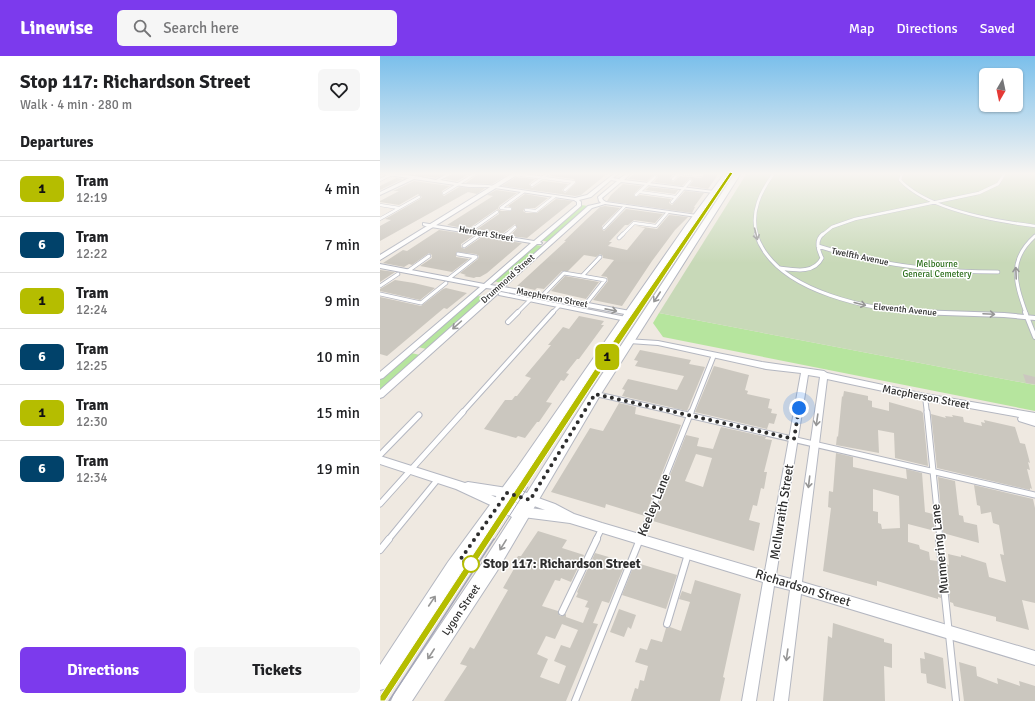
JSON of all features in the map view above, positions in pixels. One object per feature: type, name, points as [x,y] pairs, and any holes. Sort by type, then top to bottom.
[{"type":"street","points":[[380,251],[463,203]]},
{"type":"street","name":"Drummond Street","points":[[380,376],[537,242],[579,205],[579,203]]},
{"type":"street","name":"Drummond Street","points":[[380,395],[495,290],[590,207],[605,203]]},
{"type":"street","points":[[606,203],[710,218]]},
{"type":"street","points":[[380,681],[422,615],[706,203]]},
{"type":"street","name":"Lygon Street","points":[[400,701],[475,589],[595,394],[719,203]]},
{"type":"street","points":[[380,258],[429,224]]},
{"type":"street","name":"Herbert Street","points":[[429,224],[547,244]]},
{"type":"street","name":"Macpherson Street","points":[[380,266],[408,271],[447,281]]},
{"type":"street","name":"Macpherson Street","points":[[380,270],[495,290],[564,300],[628,316]]},
{"type":"street","name":"Macpherson Street","points":[[495,290],[530,300],[559,306],[628,316]]},
{"type":"street","points":[[559,306],[564,300]]},
{"type":"street","points":[[628,316],[643,319]]},
{"type":"street","points":[[615,335],[631,338]]},
{"type":"street","name":"Macpherson Street","points":[[631,338],[981,408],[1035,416]]},
{"type":"street","points":[[411,350],[426,353]]},
{"type":"street","name":"McIlwraith Street","points":[[749,701],[805,373]]},
{"type":"street","name":"McIlwraith Street","points":[[781,701],[824,377]]},
{"type":"street","name":"Macpherson Street","points":[[981,408],[1035,422]]},
{"type":"street","points":[[380,460],[503,498]]},
{"type":"street","points":[[503,498],[507,508],[527,506]]},
{"type":"street","name":"Richardson Street","points":[[527,506],[547,516],[572,518],[1035,658]]},
{"type":"lane","points":[[380,219],[408,203]]},
{"type":"lane","points":[[508,203],[501,208],[510,209]]},
{"type":"lane","points":[[526,210],[536,211],[546,203]]},
{"type":"lane","name":"Eleventh Avenue","points":[[757,203],[754,213],[755,229],[759,243],[769,259],[778,268],[811,287],[839,298],[874,307],[912,312],[989,314],[1035,318]]},
{"type":"lane","points":[[778,268],[800,270],[817,266],[822,258],[818,246],[819,237],[828,229],[845,222],[932,203]]},
{"type":"lane","points":[[940,203],[984,217],[1035,226]]},
{"type":"lane","points":[[380,205],[399,208]]},
{"type":"lane","points":[[604,228],[625,206]]},
{"type":"lane","points":[[470,231],[497,212]]},
{"type":"lane","points":[[619,238],[634,223],[656,226],[668,212]]},
{"type":"lane","points":[[503,237],[515,227]]},
{"type":"lane","points":[[464,246],[482,233]]},
{"type":"lane","points":[[1035,236],[1023,246],[1016,266],[1018,288],[1035,337]]},
{"type":"lane","name":"Twelfth Avenue","points":[[818,246],[849,255],[914,267],[957,271],[998,272]]},
{"type":"lane","points":[[380,294],[421,303],[476,257],[458,254]]},
{"type":"lane","points":[[408,271],[429,256]]},
{"type":"lane","points":[[582,276],[600,257]]},
{"type":"lane","points":[[542,296],[564,273],[605,280],[584,304]]},
{"type":"lane","points":[[380,286],[398,274]]},
{"type":"lane","points":[[508,322],[530,300]]},
{"type":"lane","points":[[380,504],[559,306]]},
{"type":"lane","name":"Keeley Lane","points":[[575,701],[714,355]]},
{"type":"lane","points":[[595,394],[1035,495]]},
{"type":"lane","name":"Munnering Lane","points":[[925,397],[956,701]]},
{"type":"lane","points":[[380,455],[419,415]]},
{"type":"lane","points":[[380,550],[438,479]]},
{"type":"lane","points":[[562,612],[602,528]]},
{"type":"lane","points":[[667,624],[688,554]]},
{"type":"green space","name":"Melbourne General Cemetery","points":[[728,203],[1035,203],[1035,385],[659,313]]},
{"type":"green space","points":[[581,205],[588,206],[548,242],[541,240]]},
{"type":"green space","points":[[536,245],[543,246],[501,283],[494,281]]},
{"type":"green space","points":[[477,296],[485,297],[426,349],[418,347]]},
{"type":"green space","points":[[659,313],[1035,385],[1035,411],[663,337],[653,323]]},
{"type":"green space","points":[[411,353],[420,355],[380,390],[380,380]]},
{"type":"building","points":[[387,203],[402,203],[399,205]]},
{"type":"building","points":[[413,203],[448,203],[380,241],[380,226],[391,220],[385,219]]},
{"type":"building","points":[[482,203],[503,203],[498,209],[501,211],[511,211],[512,208],[508,206],[512,203],[541,203],[535,208],[525,208],[523,211],[526,213],[537,213],[550,203],[570,203],[527,238],[510,236],[517,228],[515,224],[502,234],[476,230],[499,214],[497,209],[468,229],[447,225]]},
{"type":"building","points":[[622,203],[669,203],[672,205],[674,203],[697,203],[692,213]]},
{"type":"building","points":[[605,206],[620,208],[602,226],[604,231],[626,209],[663,214],[655,223],[634,220],[628,225],[625,225],[609,242],[612,242],[608,246],[627,250],[645,228],[635,226],[657,229],[669,215],[688,217],[675,230],[652,261],[622,306],[593,300],[608,281],[607,277],[601,276],[614,260],[603,258],[600,254],[596,257],[584,255],[568,271],[562,271],[544,289],[537,288],[535,290],[517,286],[600,207]]},
{"type":"building","points":[[439,230],[474,235],[461,244],[461,247],[464,249],[482,237],[522,243],[487,273],[480,277],[474,278],[464,276],[466,275],[460,273],[478,259],[479,256],[476,254],[456,252],[456,257],[469,259],[452,272],[420,266],[432,258],[432,255],[429,253],[412,265],[409,264],[404,267],[383,263],[403,250],[407,251]]},
{"type":"building","points":[[380,270],[395,272],[380,282]]},
{"type":"building","points":[[565,276],[599,282],[586,299],[551,291]]},
{"type":"building","points":[[395,280],[435,288],[420,300],[380,291],[380,289]]},
{"type":"building","points":[[446,288],[467,293],[447,309],[444,308],[387,356],[380,354],[380,297],[421,306]]},
{"type":"building","points":[[579,316],[604,321],[601,325],[604,325],[579,359],[577,359],[566,373],[569,374],[564,381],[561,380],[546,402],[552,403],[539,422],[537,422],[525,438],[518,436],[516,438],[484,429],[505,400],[512,400],[515,396],[517,396],[531,378],[525,376],[551,345],[548,345],[563,327],[569,329]]},
{"type":"building","points":[[640,350],[691,360],[689,364],[705,367],[687,411],[622,396],[625,390],[622,389],[628,379],[677,390],[684,376],[635,366],[638,361],[634,360]]},
{"type":"building","points":[[714,366],[749,375],[745,390],[748,391],[747,394],[770,399],[768,408],[772,409],[771,413],[777,414],[774,424],[769,423],[767,429],[695,412]]},
{"type":"building","points":[[1023,374],[1035,377],[1035,384],[1026,383]]},
{"type":"building","points":[[844,391],[868,396],[868,400],[872,401],[872,407],[889,411],[889,402],[921,411],[923,413],[928,466],[895,458],[894,433],[878,430],[879,453],[836,445],[842,396],[843,397]]},
{"type":"building","points":[[619,403],[636,407],[635,414],[681,425],[645,516],[606,504],[605,508],[551,492],[590,428],[603,431]]},
{"type":"building","points":[[931,414],[946,418],[945,416],[953,417],[952,415],[963,417],[964,422],[982,426],[981,422],[985,423],[984,420],[1015,427],[1020,443],[1025,444],[1030,463],[1028,462],[1030,470],[1027,469],[1032,489],[1030,488],[1030,490],[937,468]]},
{"type":"building","points":[[721,427],[766,437],[765,439],[772,440],[764,472],[767,472],[764,489],[761,488],[757,506],[753,505],[749,520],[760,523],[754,551],[653,521],[686,435],[699,438],[697,446],[713,449]],"holes":[[[696,454],[712,458],[703,487],[685,481]]]},
{"type":"building","points":[[836,453],[853,457],[853,467],[907,479],[906,469],[922,473],[925,512],[933,514],[935,531],[908,524],[908,542],[919,545],[920,549],[929,552],[930,560],[937,561],[941,598],[938,597],[938,599],[877,581],[877,586],[823,571],[831,508],[828,507],[829,491],[833,492]],"holes":[[[873,489],[899,496],[900,528],[882,529],[881,524],[878,523],[878,512],[873,511]]]},
{"type":"building","points":[[938,477],[955,481],[959,515],[963,516],[964,522],[977,525],[979,543],[943,533]]},
{"type":"building","points":[[974,485],[1033,499],[1035,508],[1035,603],[1022,600],[1029,630],[996,621],[996,617],[954,606],[953,603],[950,602],[946,564],[949,565],[948,554],[961,557],[961,555],[986,563],[989,577],[1006,582],[1000,554],[1004,555],[999,525],[993,523],[991,512],[981,514],[980,506],[977,505]]},
{"type":"building","points":[[538,531],[567,540],[562,548],[584,555],[571,582],[561,578],[560,581],[555,580],[542,606],[558,611],[560,616],[566,614],[566,617],[583,623],[589,608],[585,607],[588,601],[576,597],[595,553],[626,562],[609,603],[602,601],[593,623],[598,624],[566,701],[444,701],[467,666],[460,664],[470,647],[474,649],[508,590],[503,588],[515,567],[512,566],[518,556],[521,556]],"holes":[[[562,624],[578,630],[570,648],[561,645],[554,661],[566,666],[559,684],[540,677],[548,659],[537,654],[546,636],[555,639]]]},
{"type":"building","points":[[637,563],[677,575],[666,609],[622,595],[634,565]]},
{"type":"building","points":[[695,580],[741,594],[723,677],[725,678],[720,701],[631,701],[635,688],[638,689],[640,680],[644,681],[648,666],[635,662],[640,648],[647,650],[651,639],[662,642],[666,628],[670,627],[681,631],[690,602],[679,599],[682,591],[691,594]]},
{"type":"building","points":[[619,609],[636,615],[631,629],[628,627],[624,637],[610,632]]},
{"type":"building","points":[[833,623],[884,639],[884,642],[892,644],[892,668],[884,666],[885,701],[823,701],[828,636],[832,638]]},
{"type":"building","points":[[924,652],[943,658],[946,689],[927,683],[926,674],[921,673],[920,658],[925,659]]},
{"type":"building","points":[[959,662],[976,667],[977,676],[998,684],[997,678],[1020,686],[1019,681],[1035,686],[1035,701],[964,701]]},
{"type":"tram line","points":[[486,540],[711,203]]},
{"type":"tram line","name":"1","points":[[380,701],[711,203]]},
{"type":"tram line","points":[[494,540],[528,487]]},
{"type":"tram line","points":[[380,701],[487,539]]},
{"type":"tram line","points":[[389,701],[494,539]]},
{"type":"place","name":"Stop 117: Richardson Street","points":[[471,564]]},
{"type":"route","points":[[471,564],[460,560],[507,493],[530,500],[595,394],[794,439],[799,408]]}]
